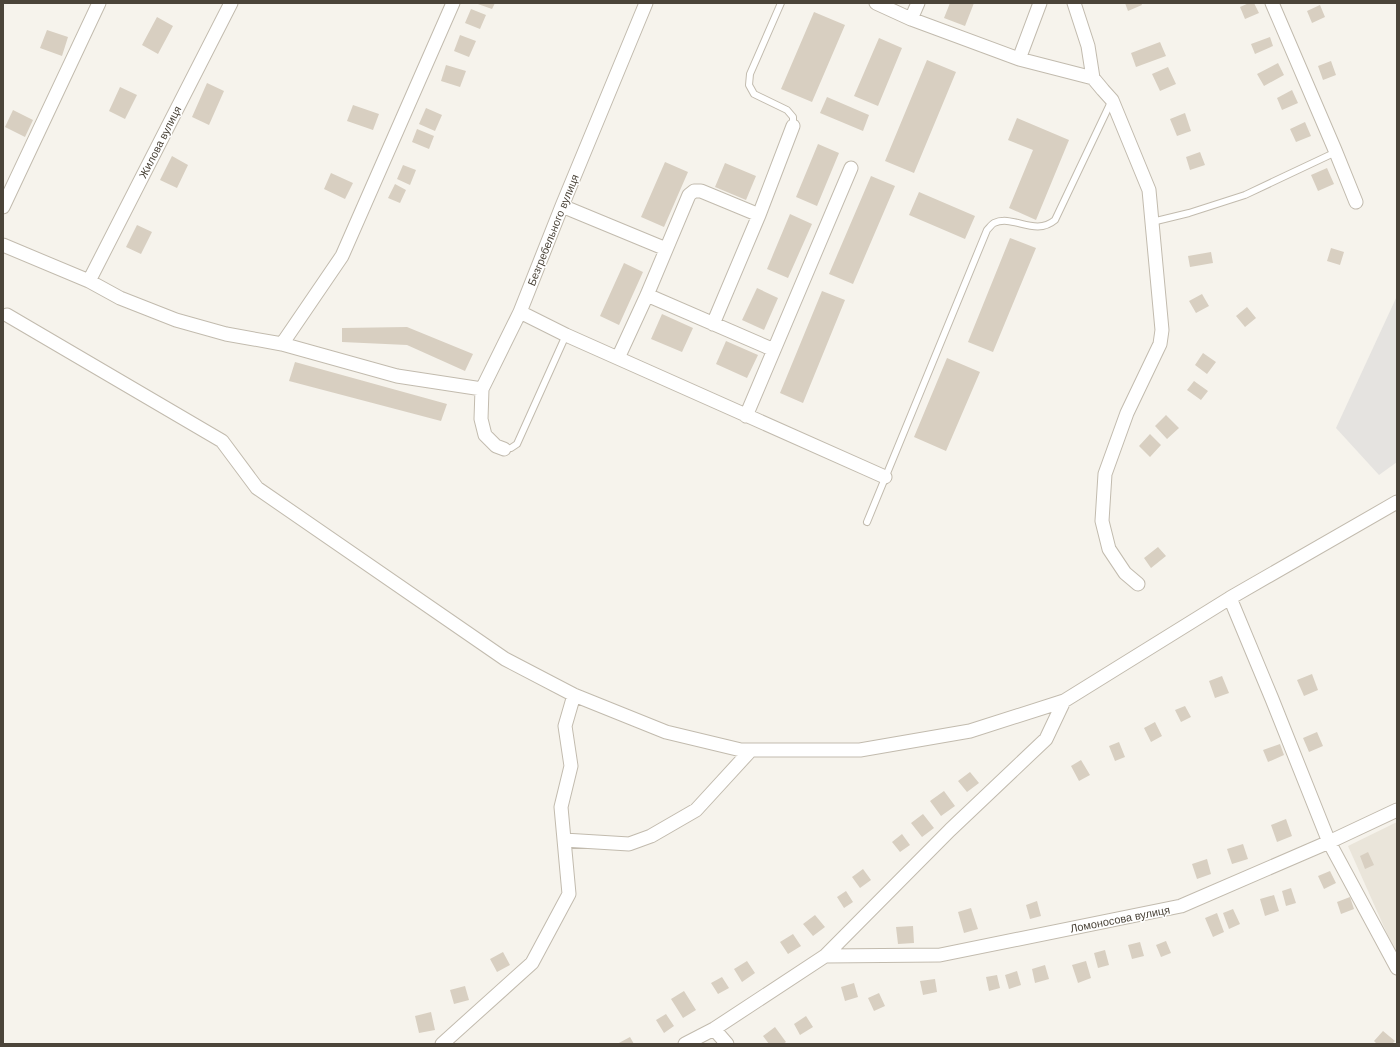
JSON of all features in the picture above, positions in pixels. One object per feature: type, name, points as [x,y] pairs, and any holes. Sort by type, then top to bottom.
[{"type":"street","points":[[3,207],[99,3]]},
{"type":"street","name":"Жилова вулиця","points":[[89,281],[231,3]]},
{"type":"street","points":[[282,344],[342,256],[453,3]]},
{"type":"street","name":"Безгребельного вулиця","points":[[504,449],[496,446],[485,435],[481,419],[482,389],[520,312],[646,3]]},
{"type":"street","points":[[876,3],[911,19],[1019,59],[1093,78]]},
{"type":"street","points":[[911,19],[918,3]]},
{"type":"street","points":[[1019,59],[1040,3]]},
{"type":"street","points":[[1074,3],[1088,46],[1093,78],[1112,100],[1149,190],[1162,330],[1160,344],[1127,413],[1105,474],[1102,520],[1110,549],[1125,573],[1138,584]]},
{"type":"street","points":[[1272,3],[1356,202]]},
{"type":"street","points":[[713,324],[759,215],[793,126]]},
{"type":"street","points":[[746,416],[851,168]]},
{"type":"street","points":[[618,358],[647,295],[689,196],[694,190],[701,191],[759,215]]},
{"type":"street","points":[[562,206],[666,249]]},
{"type":"street","points":[[3,245],[89,281],[120,298],[176,320],[226,334],[282,344],[397,376],[482,389]]},
{"type":"street","points":[[647,295],[774,350]]},
{"type":"street","points":[[520,312],[566,335],[885,477]]},
{"type":"street","points":[[7,315],[222,441],[257,488],[505,659],[574,695],[666,732],[741,750],[860,750],[970,731],[1064,701],[1230,598],[1397,502]]},
{"type":"street","points":[[1230,598],[1329,842],[1397,968]]},
{"type":"street","points":[[442,1044],[532,963],[569,894],[561,808],[571,766],[565,726],[574,695]]},
{"type":"street","points":[[685,1044],[714,1029],[825,956],[950,830],[1046,739],[1064,701]]},
{"type":"street","points":[[564,840],[629,844],[651,836],[696,810],[751,750]]},
{"type":"street","name":"Ломоносова вулиця","points":[[825,956],[940,955],[1181,906],[1329,842],[1397,810]]},
{"type":"street","points":[[714,1029],[727,1044]]},
{"type":"lane","points":[[781,3],[750,74],[749,85],[754,94],[787,110],[793,117],[793,126]]},
{"type":"lane","points":[[867,522],[987,230],[994,223],[1004,221],[1041,227],[1049,226],[1055,220],[1112,100]]},
{"type":"lane","points":[[1152,222],[1190,213],[1244,195],[1336,152]]},
{"type":"lane","points":[[504,449],[511,448],[517,444],[566,335]]},
{"type":"shaded area","points":[[1397,296],[1397,462],[1379,475],[1336,428]]},
{"type":"shaded area","points":[[1397,822],[1397,956],[1348,846]]},
{"type":"building","points":[[475,3],[495,3],[492,9]]},
{"type":"building","points":[[950,3],[974,3],[965,26],[944,18]]},
{"type":"building","points":[[1125,3],[1141,3],[1142,5],[1128,11]]},
{"type":"building","points":[[1249,3],[1254,3],[1259,13],[1245,19],[1240,7]]},
{"type":"building","points":[[1320,5],[1325,17],[1312,23],[1307,11]]},
{"type":"building","points":[[471,9],[486,15],[480,29],[465,23]]},
{"type":"building","points":[[814,12],[845,25],[812,102],[781,89]]},
{"type":"building","points":[[157,17],[173,26],[158,54],[142,45]]},
{"type":"building","points":[[47,30],[68,37],[62,56],[40,48]]},
{"type":"building","points":[[460,35],[476,41],[469,57],[454,51]]},
{"type":"building","points":[[1270,37],[1273,46],[1255,54],[1251,44]]},
{"type":"building","points":[[879,38],[902,48],[878,106],[854,96]]},
{"type":"building","points":[[1160,42],[1166,56],[1136,67],[1131,53]]},
{"type":"building","points":[[927,60],[956,72],[914,173],[885,161]]},
{"type":"building","points":[[1331,61],[1336,75],[1323,80],[1318,66]]},
{"type":"building","points":[[1278,63],[1284,75],[1264,86],[1257,74]]},
{"type":"building","points":[[446,65],[466,71],[460,87],[441,81]]},
{"type":"building","points":[[1168,67],[1176,84],[1160,91],[1152,74]]},
{"type":"building","points":[[207,83],[224,91],[209,125],[192,117]]},
{"type":"building","points":[[120,87],[137,95],[125,119],[109,111]]},
{"type":"building","points":[[1292,90],[1298,103],[1282,110],[1277,98]]},
{"type":"building","points":[[827,97],[869,115],[863,131],[820,113]]},
{"type":"building","points":[[353,105],[379,114],[373,130],[347,121]]},
{"type":"building","points":[[426,108],[442,115],[435,131],[419,124]]},
{"type":"building","points":[[13,110],[33,120],[25,137],[5,127]]},
{"type":"building","points":[[1185,113],[1191,131],[1177,136],[1170,119]]},
{"type":"building","points":[[1017,118],[1069,140],[1036,220],[1009,208],[1033,150],[1008,140]]},
{"type":"building","points":[[1305,122],[1311,136],[1296,142],[1290,129]]},
{"type":"building","points":[[417,129],[434,136],[429,149],[412,142]]},
{"type":"building","points":[[818,144],[839,153],[817,206],[796,197]]},
{"type":"building","points":[[1200,152],[1205,165],[1190,170],[1186,157]]},
{"type":"building","points":[[172,156],[188,165],[177,188],[160,180]]},
{"type":"building","points":[[665,162],[688,172],[664,227],[641,217]]},
{"type":"building","points":[[725,163],[756,176],[746,200],[715,187]]},
{"type":"building","points":[[403,165],[416,170],[410,185],[397,179]]},
{"type":"building","points":[[1327,168],[1334,184],[1318,191],[1311,175]]},
{"type":"building","points":[[331,173],[353,183],[345,199],[324,189]]},
{"type":"building","points":[[871,176],[895,186],[853,284],[829,274]]},
{"type":"building","points":[[395,184],[406,190],[400,203],[388,198]]},
{"type":"building","points":[[919,192],[975,216],[965,239],[909,215]]},
{"type":"building","points":[[790,214],[812,224],[788,278],[767,269]]},
{"type":"building","points":[[137,225],[152,232],[141,254],[126,247]]},
{"type":"building","points":[[1010,238],[1036,248],[993,352],[968,342]]},
{"type":"building","points":[[1331,248],[1344,252],[1340,265],[1327,261]]},
{"type":"building","points":[[1211,252],[1213,263],[1190,267],[1188,256]]},
{"type":"building","points":[[624,263],[643,272],[619,325],[600,316]]},
{"type":"building","points":[[757,288],[778,298],[764,330],[742,320]]},
{"type":"building","points":[[822,291],[845,300],[803,403],[780,393]]},
{"type":"building","points":[[1202,294],[1209,306],[1196,313],[1189,301]]},
{"type":"building","points":[[1247,307],[1256,318],[1245,327],[1236,316]]},
{"type":"building","points":[[662,314],[693,328],[682,352],[651,339]]},
{"type":"building","points":[[407,327],[473,354],[465,371],[407,345],[342,342],[342,328]]},
{"type":"building","points":[[726,341],[758,355],[747,378],[716,364]]},
{"type":"building","points":[[1203,353],[1216,362],[1207,374],[1195,365]]},
{"type":"building","points":[[947,358],[980,372],[946,451],[914,437]]},
{"type":"building","points":[[295,362],[447,404],[441,421],[289,381]]},
{"type":"building","points":[[1194,381],[1208,391],[1201,400],[1187,390]]},
{"type":"building","points":[[1166,415],[1179,428],[1167,439],[1155,426]]},
{"type":"building","points":[[1150,434],[1161,445],[1150,457],[1139,446]]},
{"type":"building","points":[[1158,547],[1166,556],[1151,568],[1144,558]]},
{"type":"building","points":[[1312,674],[1318,690],[1304,696],[1297,680]]},
{"type":"building","points":[[1222,676],[1229,693],[1215,698],[1209,681]]},
{"type":"building","points":[[1185,706],[1191,717],[1181,722],[1175,710]]},
{"type":"building","points":[[1155,722],[1162,736],[1151,742],[1144,728]]},
{"type":"building","points":[[1317,732],[1323,746],[1309,752],[1303,738]]},
{"type":"building","points":[[1119,742],[1125,757],[1115,761],[1109,746]]},
{"type":"building","points":[[1280,744],[1284,755],[1268,762],[1263,750]]},
{"type":"building","points":[[1081,760],[1090,775],[1079,781],[1071,766]]},
{"type":"building","points":[[970,772],[979,783],[967,792],[958,781]]},
{"type":"building","points":[[944,791],[955,806],[941,816],[930,801]]},
{"type":"building","points":[[923,814],[934,828],[922,837],[911,823]]},
{"type":"building","points":[[1286,819],[1292,836],[1277,842],[1271,825]]},
{"type":"building","points":[[902,834],[910,845],[900,852],[892,842]]},
{"type":"building","points":[[1243,844],[1248,859],[1232,864],[1227,849]]},
{"type":"building","points":[[1368,852],[1374,865],[1365,869],[1360,856]]},
{"type":"building","points":[[1207,859],[1211,874],[1197,879],[1192,864]]},
{"type":"building","points":[[863,869],[871,880],[860,888],[852,877]]},
{"type":"building","points":[[1330,871],[1336,883],[1324,889],[1318,876]]},
{"type":"building","points":[[1291,888],[1296,903],[1286,906],[1282,891]]},
{"type":"building","points":[[846,891],[853,902],[844,908],[837,897]]},
{"type":"building","points":[[1274,895],[1279,911],[1265,916],[1260,899]]},
{"type":"building","points":[[1350,897],[1354,909],[1341,914],[1337,902]]},
{"type":"building","points":[[1037,901],[1041,916],[1030,919],[1026,905]]},
{"type":"building","points":[[971,908],[978,929],[964,933],[958,912]]},
{"type":"building","points":[[1233,909],[1240,924],[1229,929],[1223,913]]},
{"type":"building","points":[[1217,913],[1224,932],[1213,937],[1205,918]]},
{"type":"building","points":[[815,915],[825,927],[813,936],[803,924]]},
{"type":"building","points":[[913,926],[914,943],[898,944],[896,927]]},
{"type":"building","points":[[793,934],[801,946],[788,954],[780,942]]},
{"type":"building","points":[[1166,941],[1171,953],[1161,957],[1156,945]]},
{"type":"building","points":[[1140,942],[1144,956],[1132,959],[1128,945]]},
{"type":"building","points":[[1105,950],[1109,965],[1098,968],[1094,953]]},
{"type":"building","points":[[503,952],[510,965],[497,972],[490,959]]},
{"type":"building","points":[[747,961],[755,973],[742,982],[734,969]]},
{"type":"building","points":[[1086,961],[1091,978],[1078,983],[1072,965]]},
{"type":"building","points":[[1045,965],[1049,979],[1035,983],[1032,969]]},
{"type":"building","points":[[1017,971],[1021,985],[1009,989],[1005,975]]},
{"type":"building","points":[[997,975],[1000,988],[989,991],[986,977]]},
{"type":"building","points":[[722,977],[729,988],[718,994],[711,983]]},
{"type":"building","points":[[935,979],[937,992],[923,995],[920,981]]},
{"type":"building","points":[[854,983],[858,997],[845,1001],[841,987]]},
{"type":"building","points":[[465,986],[469,1000],[454,1004],[450,990]]},
{"type":"building","points":[[684,991],[696,1010],[683,1018],[671,999]]},
{"type":"building","points":[[879,993],[885,1006],[874,1011],[868,998]]},
{"type":"building","points":[[431,1012],[435,1030],[419,1033],[415,1016]]},
{"type":"building","points":[[666,1014],[674,1026],[664,1033],[656,1020]]},
{"type":"building","points":[[806,1016],[813,1027],[800,1035],[794,1024]]},
{"type":"building","points":[[775,1027],[786,1042],[783,1044],[769,1044],[763,1036]]},
{"type":"building","points":[[1383,1031],[1395,1041],[1392,1044],[1377,1044],[1374,1041]]},
{"type":"building","points":[[630,1037],[634,1044],[617,1044]]}]
